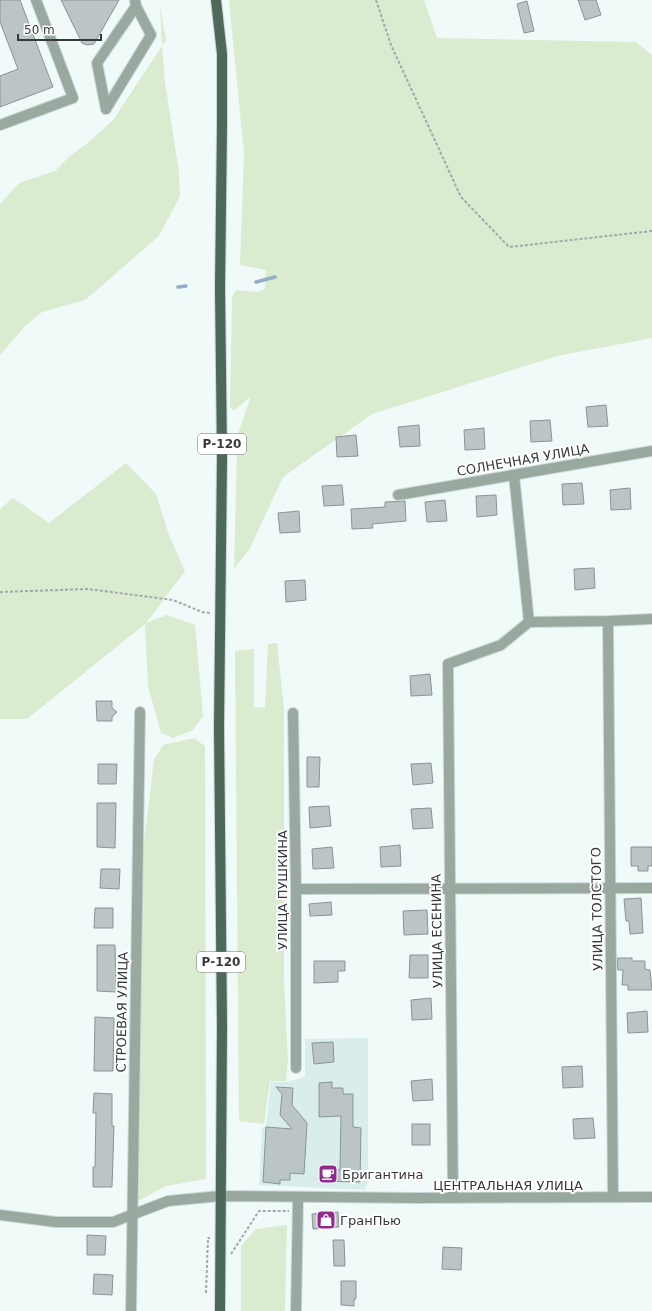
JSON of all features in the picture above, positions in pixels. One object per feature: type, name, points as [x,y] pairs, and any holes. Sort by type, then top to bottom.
[{"type":"main road","name":"Р-120","points":[[216,0],[222,54],[220,288],[222,456],[219,614],[222,1027],[220,1311]]},
{"type":"street","points":[[0,126],[73,98],[36,0]]},
{"type":"street","points":[[135,3],[151,35],[106,109],[97,63],[135,3]]},
{"type":"street","name":"СОЛНЕЧНАЯ УЛИЦА","points":[[398,495],[652,451]]},
{"type":"street","points":[[514,475],[529,622],[652,619]]},
{"type":"street","name":"УЛИЦА ТОЛСТОГО","points":[[608,621],[609,889],[613,1197]]},
{"type":"street","name":"УЛИЦА ЕСЕНИНА","points":[[453,1198],[448,664],[502,645],[529,622]]},
{"type":"street","name":"СТРОЕВАЯ УЛИЦА","points":[[131,1311],[140,712]]},
{"type":"street","name":"УЛИЦА ПУШКИНА","points":[[294,713],[296,1068]]},
{"type":"street","points":[[296,890],[652,888]]},
{"type":"street","name":"ЦЕНТРАЛЬНАЯ УЛИЦА","points":[[0,1215],[56,1222],[113,1222],[168,1201],[220,1196],[298,1198],[652,1197]]},
{"type":"street","points":[[296,1311],[298,1198]]},
{"type":"path","points":[[376,0],[390,45],[461,197],[509,247],[652,231]]},
{"type":"path","points":[[0,592],[88,589],[173,600],[202,612],[219,614]]},
{"type":"path","points":[[231,1249],[231,1254],[259,1212],[298,1211]]},
{"type":"path","points":[[206,1293],[208,1238],[220,1238]]},
{"type":"shaded area","points":[[368,1038],[368,1181],[365,1190],[259,1185],[262,1128],[266,1125],[271,1082],[287,1082],[305,1077],[305,1039]]},
{"type":"green space","points":[[229,0],[424,0],[437,38],[636,42],[652,55],[652,338],[557,356],[372,414],[283,477],[249,550],[234,569],[237,451],[235,443],[251,396],[234,411],[230,407],[232,297],[236,290],[257,292],[265,289],[266,270],[240,265],[244,154]]},
{"type":"green space","points":[[160,6],[166,40],[162,46]]},
{"type":"green space","points":[[162,46],[165,82],[179,172],[180,196],[159,236],[85,300],[42,312],[26,325],[0,355],[0,204],[19,183],[55,171],[70,156],[89,142],[113,120]]},
{"type":"green space","points":[[126,463],[156,494],[169,535],[185,571],[146,623],[167,615],[195,625],[203,716],[193,730],[173,738],[161,733],[148,686],[145,624],[27,719],[0,719],[0,509],[13,498],[49,523]]},
{"type":"green space","points":[[277,643],[284,709],[284,982],[288,1060],[286,1081],[270,1081],[264,1124],[239,1121],[235,651],[254,649],[254,707],[265,708],[268,644]]},
{"type":"green space","points":[[194,738],[205,746],[206,1179],[166,1186],[134,1203],[140,875],[154,760],[163,745]]},
{"type":"green space","points":[[287,1225],[285,1311],[241,1311],[241,1246],[256,1229]]},
{"type":"building","points":[[0,0],[20,0],[53,87],[0,107],[0,76],[18,69],[0,22]]},
{"type":"building","points":[[61,0],[119,0],[94,44],[87,45],[82,43]]},
{"type":"building","points":[[578,0],[596,0],[601,15],[585,20]]},
{"type":"building","points":[[527,1],[534,31],[524,33],[517,4]]},
{"type":"building","points":[[606,405],[608,426],[588,427],[586,407]]},
{"type":"building","points":[[550,420],[552,441],[531,442],[530,421]]},
{"type":"building","points":[[419,425],[420,446],[400,447],[398,427]]},
{"type":"building","points":[[484,428],[485,449],[465,450],[464,430]]},
{"type":"building","points":[[356,435],[358,456],[337,457],[336,437]]},
{"type":"building","points":[[582,483],[584,504],[563,505],[562,484]]},
{"type":"building","points":[[342,485],[344,505],[324,506],[322,486]]},
{"type":"building","points":[[630,488],[631,509],[611,510],[610,490]]},
{"type":"building","points":[[496,495],[497,515],[477,517],[476,496]]},
{"type":"building","points":[[445,500],[447,521],[427,522],[425,502]]},
{"type":"building","points":[[405,501],[406,521],[372,524],[373,528],[352,529],[351,509],[385,507],[385,502]]},
{"type":"building","points":[[299,511],[300,532],[280,533],[278,513]]},
{"type":"building","points":[[594,568],[595,588],[575,590],[574,569]]},
{"type":"building","points":[[305,580],[306,600],[286,602],[285,581]]},
{"type":"building","points":[[430,674],[432,695],[411,696],[410,676]]},
{"type":"building","points":[[96,701],[112,701],[112,708],[117,712],[112,717],[112,721],[97,721]]},
{"type":"building","points":[[307,757],[320,757],[319,787],[307,787]]},
{"type":"building","points":[[431,763],[433,783],[413,785],[411,764]]},
{"type":"building","points":[[98,764],[117,764],[116,784],[98,784]]},
{"type":"building","points":[[97,803],[116,803],[115,848],[97,847]]},
{"type":"building","points":[[329,806],[331,826],[310,828],[309,807]]},
{"type":"building","points":[[431,808],[433,828],[413,829],[411,809]]},
{"type":"building","points":[[400,845],[401,866],[381,867],[380,847]]},
{"type":"building","points":[[332,847],[334,868],[313,869],[312,849]]},
{"type":"building","points":[[631,847],[652,847],[652,866],[648,866],[648,871],[638,871],[638,866],[631,866]]},
{"type":"building","points":[[101,869],[120,869],[119,889],[100,888]]},
{"type":"building","points":[[641,898],[643,933],[630,934],[629,921],[626,921],[624,899]]},
{"type":"building","points":[[331,902],[332,915],[310,916],[309,904]]},
{"type":"building","points":[[95,908],[113,908],[113,928],[94,928]]},
{"type":"building","points":[[427,910],[428,934],[404,935],[403,911]]},
{"type":"building","points":[[97,945],[115,945],[116,992],[97,991]]},
{"type":"building","points":[[410,955],[428,955],[428,978],[409,978]]},
{"type":"building","points":[[617,958],[632,958],[632,961],[645,961],[645,969],[650,970],[652,990],[628,990],[628,985],[622,985],[623,970],[618,970]]},
{"type":"building","points":[[314,961],[345,961],[345,971],[338,971],[338,982],[314,983]]},
{"type":"building","points":[[431,998],[432,1019],[412,1020],[411,1000]]},
{"type":"building","points":[[647,1011],[648,1032],[628,1033],[627,1013]]},
{"type":"building","points":[[95,1017],[114,1018],[113,1071],[94,1071]]},
{"type":"building","points":[[333,1042],[334,1062],[314,1064],[312,1043]]},
{"type":"building","points":[[582,1066],[583,1087],[563,1088],[562,1067]]},
{"type":"building","points":[[432,1079],[433,1100],[413,1101],[411,1081]]},
{"type":"building","points":[[332,1082],[332,1088],[343,1088],[343,1094],[353,1094],[353,1127],[361,1128],[360,1182],[320,1181],[320,1170],[340,1170],[341,1116],[319,1117],[319,1083]]},
{"type":"building","points":[[276,1087],[293,1088],[292,1105],[307,1123],[304,1174],[290,1173],[290,1180],[280,1180],[280,1184],[263,1182],[266,1127],[292,1129],[280,1115],[282,1094]]},
{"type":"building","points":[[94,1093],[112,1094],[112,1126],[114,1126],[112,1187],[93,1187],[96,1113],[93,1113]]},
{"type":"building","points":[[593,1118],[595,1138],[574,1139],[573,1119]]},
{"type":"building","points":[[412,1124],[430,1124],[430,1145],[412,1145]]},
{"type":"building","name":"ГранПью","points":[[338,1212],[339,1227],[313,1229],[312,1214]]},
{"type":"building","points":[[87,1235],[106,1236],[105,1255],[87,1255]]},
{"type":"building","points":[[333,1240],[344,1240],[345,1266],[334,1266]]},
{"type":"building","points":[[443,1247],[462,1248],[461,1270],[442,1269]]},
{"type":"building","points":[[94,1274],[113,1275],[112,1295],[93,1294]]},
{"type":"building","points":[[341,1281],[356,1281],[356,1299],[354,1299],[354,1306],[341,1305]]},
{"type":"waterway","points":[[256,282],[275,277]]},
{"type":"waterway","points":[[178,287],[186,286]]},
{"type":"place","name":"Бригантина","points":[[328,1174]]},
{"type":"place","name":"ГранПью","points":[[326,1220]]}]
